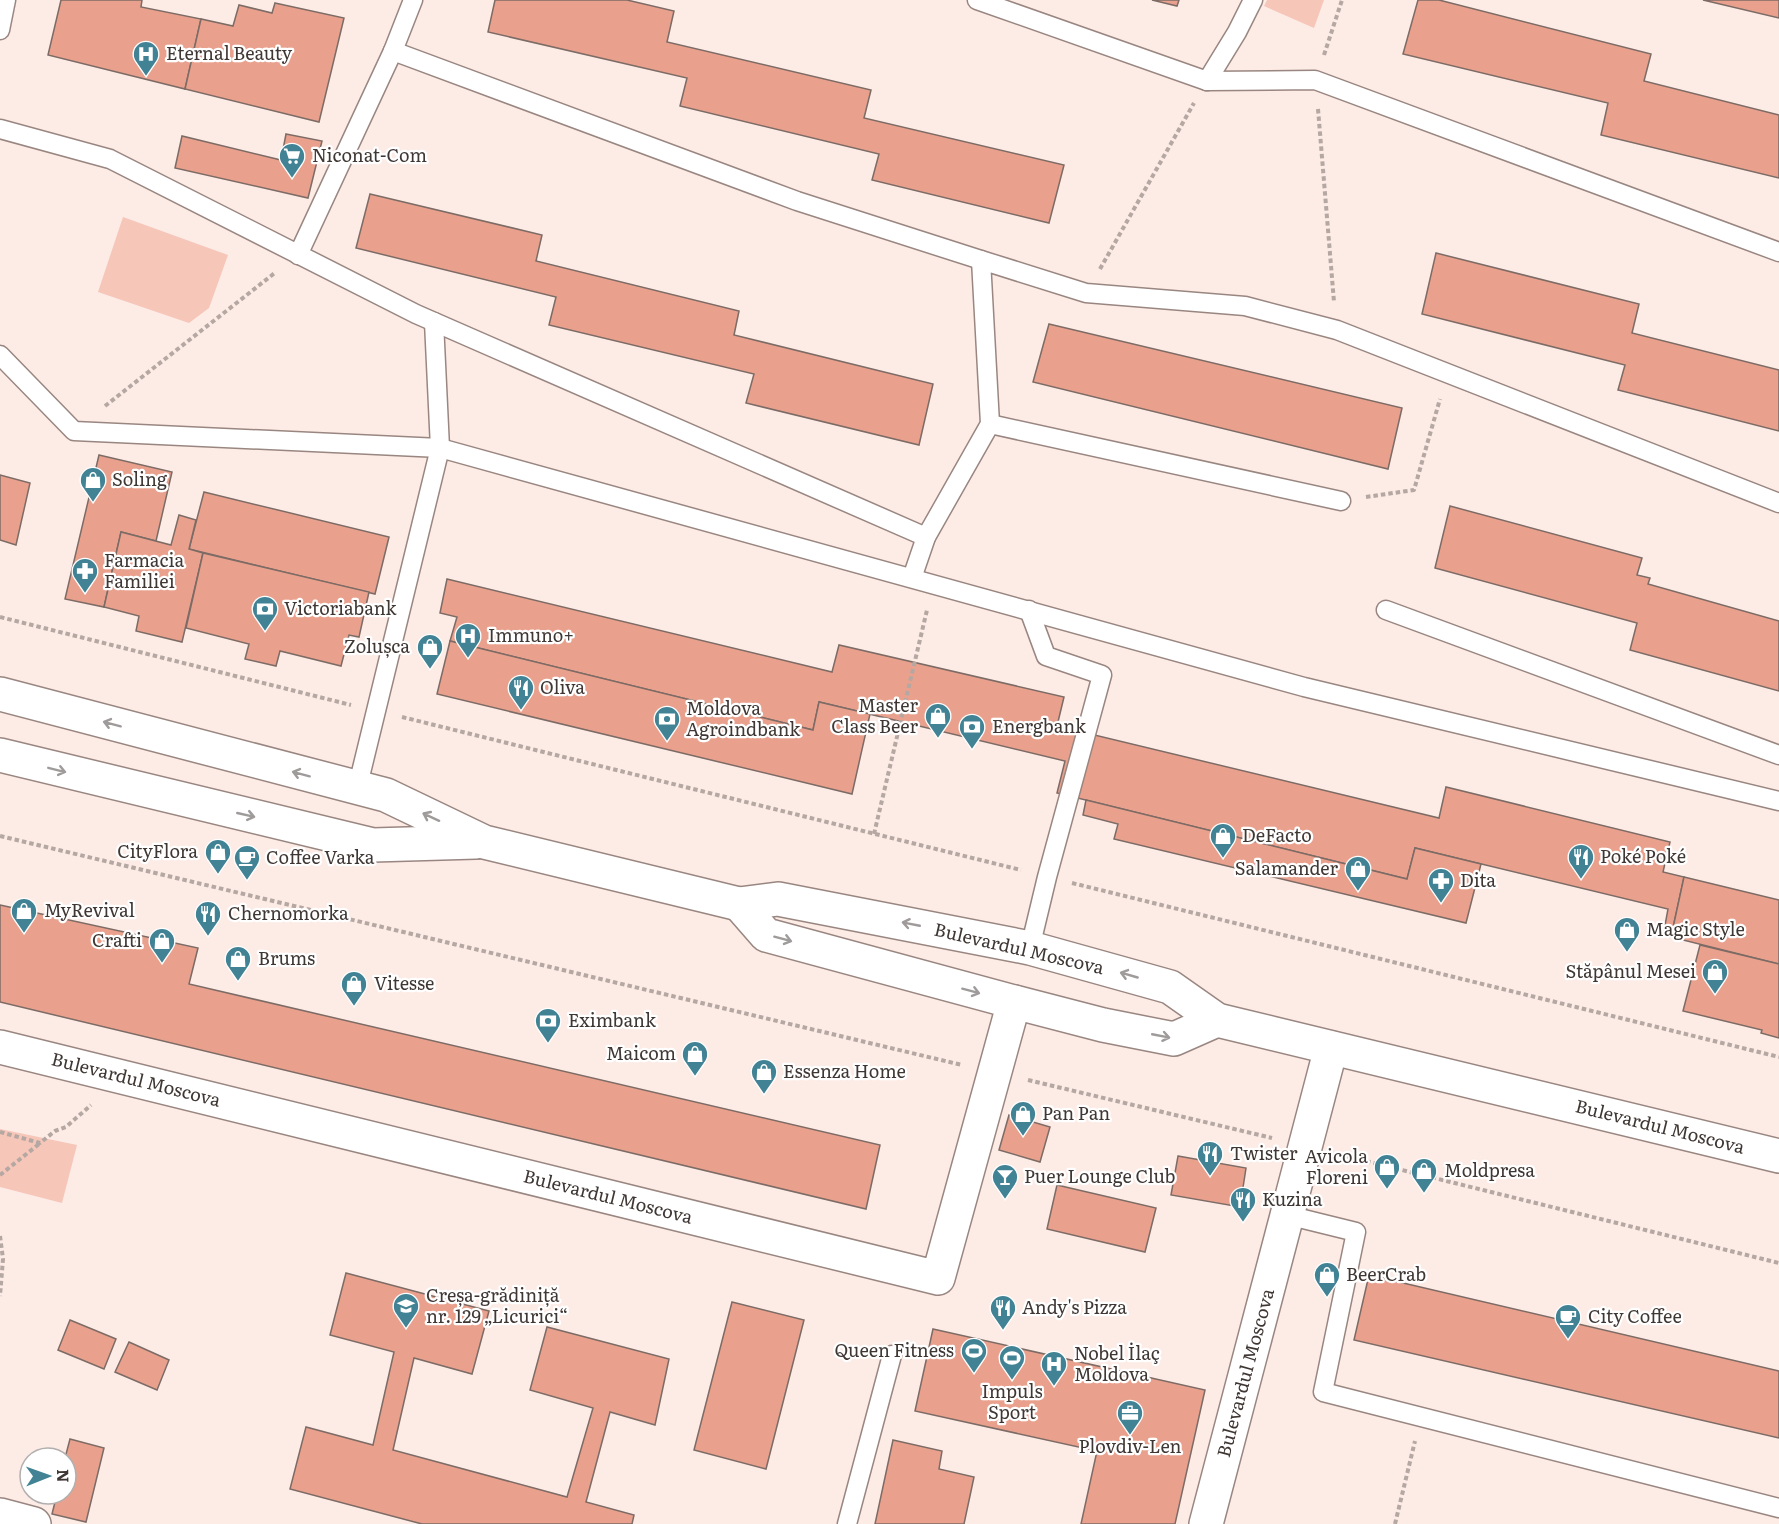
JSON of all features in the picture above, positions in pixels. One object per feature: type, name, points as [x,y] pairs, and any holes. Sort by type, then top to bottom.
[{"type":"main road","name":"Bulevardul Moscova","points":[[0,694],[386,795],[484,842],[739,904],[778,899],[1030,948],[1170,987],[1217,1020],[1779,1156]]},
{"type":"main road","name":"Bulevardul Moscova","points":[[0,755],[373,845],[484,842]]},
{"type":"main road","points":[[739,904],[766,935],[1102,1025],[1174,1039],[1217,1020]]},
{"type":"main road","name":"Bulevardul Moscova","points":[[0,1047],[938,1278],[1014,1002]]},
{"type":"main road","name":"Bulevardul Moscova","points":[[1206,1524],[1331,1048]]},
{"type":"main road","points":[[0,1515],[34,1524]]},
{"type":"lane","points":[[0,30],[6,0]]},
{"type":"lane","points":[[298,255],[393,51],[413,0]]},
{"type":"lane","points":[[977,0],[1207,81],[1315,81],[1779,252]]},
{"type":"lane","points":[[1207,81],[1237,32],[1253,0]]},
{"type":"lane","points":[[393,51],[797,201],[1086,293],[1245,306],[1337,330],[1779,503]]},
{"type":"lane","points":[[0,129],[110,159],[434,322],[926,537]]},
{"type":"lane","points":[[912,578],[926,537],[990,424],[981,260]]},
{"type":"lane","points":[[357,789],[440,448],[434,322]]},
{"type":"lane","points":[[0,356],[74,431],[440,448],[1304,687],[1779,801]]},
{"type":"lane","points":[[990,424],[1341,501]]},
{"type":"lane","points":[[1029,610],[1046,656],[1102,675],[1030,948]]},
{"type":"lane","points":[[1386,610],[1779,755]]},
{"type":"lane","points":[[1287,1215],[1356,1232],[1323,1392],[1779,1508]]},
{"type":"lane","points":[[847,1524],[892,1355]]},
{"type":"path","points":[[1337,330],[1315,81],[1342,0]]},
{"type":"path","points":[[1086,293],[1207,81]]},
{"type":"path","points":[[74,431],[298,255]]},
{"type":"path","points":[[1341,501],[1414,490],[1448,373]]},
{"type":"path","points":[[0,617],[1779,1057]]},
{"type":"path","points":[[874,834],[921,635]]},
{"type":"path","points":[[0,836],[1305,1146],[1779,1263]]},
{"type":"path","points":[[0,1175],[55,1131],[66,1127],[123,1077]]},
{"type":"path","points":[[0,1132],[40,1143]]},
{"type":"path","points":[[0,1236],[0,1296]]},
{"type":"path","points":[[1395,1524],[1420,1417]]},
{"type":"shaded area","points":[[1267,0],[1324,0],[1314,28],[1264,6]]},
{"type":"shaded area","points":[[123,217],[228,255],[209,308],[189,323],[98,292]]},
{"type":"shaded area","points":[[0,1129],[77,1145],[62,1203],[0,1187]]},
{"type":"building","points":[[61,0],[142,0],[141,7],[201,19],[185,89],[48,55]]},
{"type":"building","points":[[495,0],[627,0],[674,11],[667,42],[871,90],[864,118],[1064,165],[1049,223],[872,180],[879,154],[680,106],[687,78],[488,32]]},
{"type":"building","points":[[1152,0],[1179,0],[1177,6]]},
{"type":"building","points":[[1418,0],[1439,0],[1651,54],[1644,81],[1779,115],[1779,178],[1601,135],[1608,103],[1403,54]]},
{"type":"building","points":[[1703,0],[1779,0],[1779,18]]},
{"type":"building","points":[[275,3],[344,18],[319,122],[185,89],[201,19],[233,26],[239,5],[272,13]]},
{"type":"building","points":[[286,134],[322,141],[308,198],[175,168],[182,136],[281,160]]},
{"type":"building","points":[[370,194],[542,235],[536,261],[739,311],[734,335],[933,384],[919,445],[746,403],[754,374],[549,325],[556,297],[356,248]]},
{"type":"building","points":[[1436,253],[1639,304],[1632,333],[1779,370],[1779,431],[1618,390],[1625,365],[1422,314]]},
{"type":"building","points":[[1049,324],[1402,408],[1388,469],[1033,382]]},
{"type":"building","points":[[99,455],[172,472],[156,541],[121,532],[104,607],[65,599]]},
{"type":"building","points":[[0,475],[30,483],[16,545],[0,540]]},
{"type":"building","points":[[204,492],[389,537],[375,594],[189,549]]},
{"type":"building","points":[[1450,506],[1642,558],[1637,575],[1650,578],[1648,584],[1779,621],[1779,691],[1630,650],[1637,623],[1435,568]]},
{"type":"building","points":[[179,515],[196,520],[189,549],[203,553],[182,642],[136,631],[139,616],[104,607],[121,532],[171,545]]},
{"type":"building","points":[[203,553],[369,592],[359,637],[349,635],[341,666],[280,651],[276,666],[245,659],[249,644],[186,628]]},
{"type":"building","points":[[447,579],[832,672],[839,645],[1064,697],[1057,726],[1439,818],[1446,787],[1670,842],[1663,872],[1684,877],[1671,937],[1663,936],[1668,909],[1415,848],[1407,879],[1057,793],[1065,761],[819,702],[813,730],[450,641],[457,617],[440,613]]},
{"type":"building","points":[[450,641],[813,730],[819,702],[870,714],[852,794],[437,694]]},
{"type":"building","points":[[1086,800],[1407,879],[1415,848],[1481,864],[1466,923],[1114,839],[1118,824],[1083,815]]},
{"type":"building","points":[[1684,877],[1779,900],[1779,964],[1671,937]]},
{"type":"building","points":[[0,905],[198,948],[189,984],[880,1145],[866,1209],[0,1002]]},
{"type":"building","points":[[1700,945],[1779,964],[1779,1038],[1761,1033],[1762,1030],[1683,1011]]},
{"type":"building","points":[[1009,1115],[1050,1127],[1040,1162],[999,1150]]},
{"type":"building","points":[[1178,1156],[1246,1168],[1240,1207],[1171,1195]]},
{"type":"building","points":[[1057,1185],[1156,1208],[1145,1252],[1047,1229]]},
{"type":"building","points":[[346,1273],[489,1311],[472,1374],[414,1358],[393,1450],[567,1497],[593,1408],[530,1390],[547,1327],[669,1359],[655,1425],[610,1412],[586,1502],[634,1515],[632,1524],[422,1524],[290,1489],[306,1427],[373,1445],[394,1352],[330,1335]]},
{"type":"building","points":[[1369,1275],[1779,1371],[1779,1438],[1354,1340]]},
{"type":"building","points":[[732,1302],[804,1320],[766,1469],[694,1450]]},
{"type":"building","points":[[70,1320],[116,1339],[104,1369],[58,1350]]},
{"type":"building","points":[[933,1329],[1205,1390],[1175,1524],[1081,1524],[1097,1451],[915,1411]]},
{"type":"building","points":[[129,1342],[169,1360],[157,1390],[115,1372]]},
{"type":"building","points":[[70,1439],[104,1448],[86,1522],[52,1514],[54,1506],[78,1506],[78,1446],[68,1446]]},
{"type":"building","points":[[893,1440],[942,1451],[939,1469],[974,1477],[964,1524],[875,1524]]},
{"type":"place","name":"Eternal Beauty","points":[[146,77]]},
{"type":"place","name":"Niconat-Com","points":[[292,179]]},
{"type":"place","name":"Soling","points":[[93,503]]},
{"type":"place","name":"Farmacia Familiei","points":[[85,594]]},
{"type":"place","name":"Victoriabank","points":[[265,632]]},
{"type":"place","name":"Immuno+","points":[[468,659]]},
{"type":"place","name":"Zolușca","points":[[430,670]]},
{"type":"place","name":"Oliva","points":[[521,711]]},
{"type":"place","name":"Master Class Beer","points":[[938,739]]},
{"type":"place","name":"Moldova Agroindbank","points":[[667,742]]},
{"type":"place","name":"Energbank","points":[[972,750]]},
{"type":"place","name":"DeFacto","points":[[1223,859]]},
{"type":"place","name":"CityFlora","points":[[218,875]]},
{"type":"place","name":"Poké Poké","points":[[1581,880]]},
{"type":"place","name":"Coffee Varka","points":[[247,881]]},
{"type":"place","name":"Salamander","points":[[1358,892]]},
{"type":"place","name":"Dita","points":[[1441,904]]},
{"type":"place","name":"MyRevival","points":[[24,934]]},
{"type":"place","name":"Chernomorka","points":[[208,937]]},
{"type":"place","name":"Magic Style","points":[[1627,953]]},
{"type":"place","name":"Crafti","points":[[162,964]]},
{"type":"place","name":"Brums","points":[[238,982]]},
{"type":"place","name":"Stăpânul Mesei","points":[[1715,995]]},
{"type":"place","name":"Vitesse","points":[[354,1007]]},
{"type":"place","name":"Eximbank","points":[[548,1044]]},
{"type":"place","name":"Maicom","points":[[695,1077]]},
{"type":"place","name":"Essenza Home","points":[[764,1095]]},
{"type":"place","name":"Pan Pan","points":[[1023,1137]]},
{"type":"place","name":"Twister","points":[[1210,1177]]},
{"type":"place","name":"Avicola Floreni","points":[[1387,1190]]},
{"type":"place","name":"Moldpresa","points":[[1424,1194]]},
{"type":"place","name":"Puer Lounge Club","points":[[1005,1200]]},
{"type":"place","name":"Kuzina","points":[[1243,1223]]},
{"type":"place","name":"BeerCrab","points":[[1327,1298]]},
{"type":"place","name":"Creșa-grădiniță nr. 129 „Licurici“","points":[[406,1329]]},
{"type":"place","name":"Andy's Pizza","points":[[1003,1331]]},
{"type":"place","name":"City Coffee","points":[[1568,1340]]},
{"type":"place","name":"Queen Fitness","points":[[974,1374]]},
{"type":"place","name":"Impuls Sport","points":[[1012,1381]]},
{"type":"place","name":"Nobel İlaç Moldova","points":[[1054,1387]]},
{"type":"place","name":"Plovdiv-Len","points":[[1130,1436]]}]
